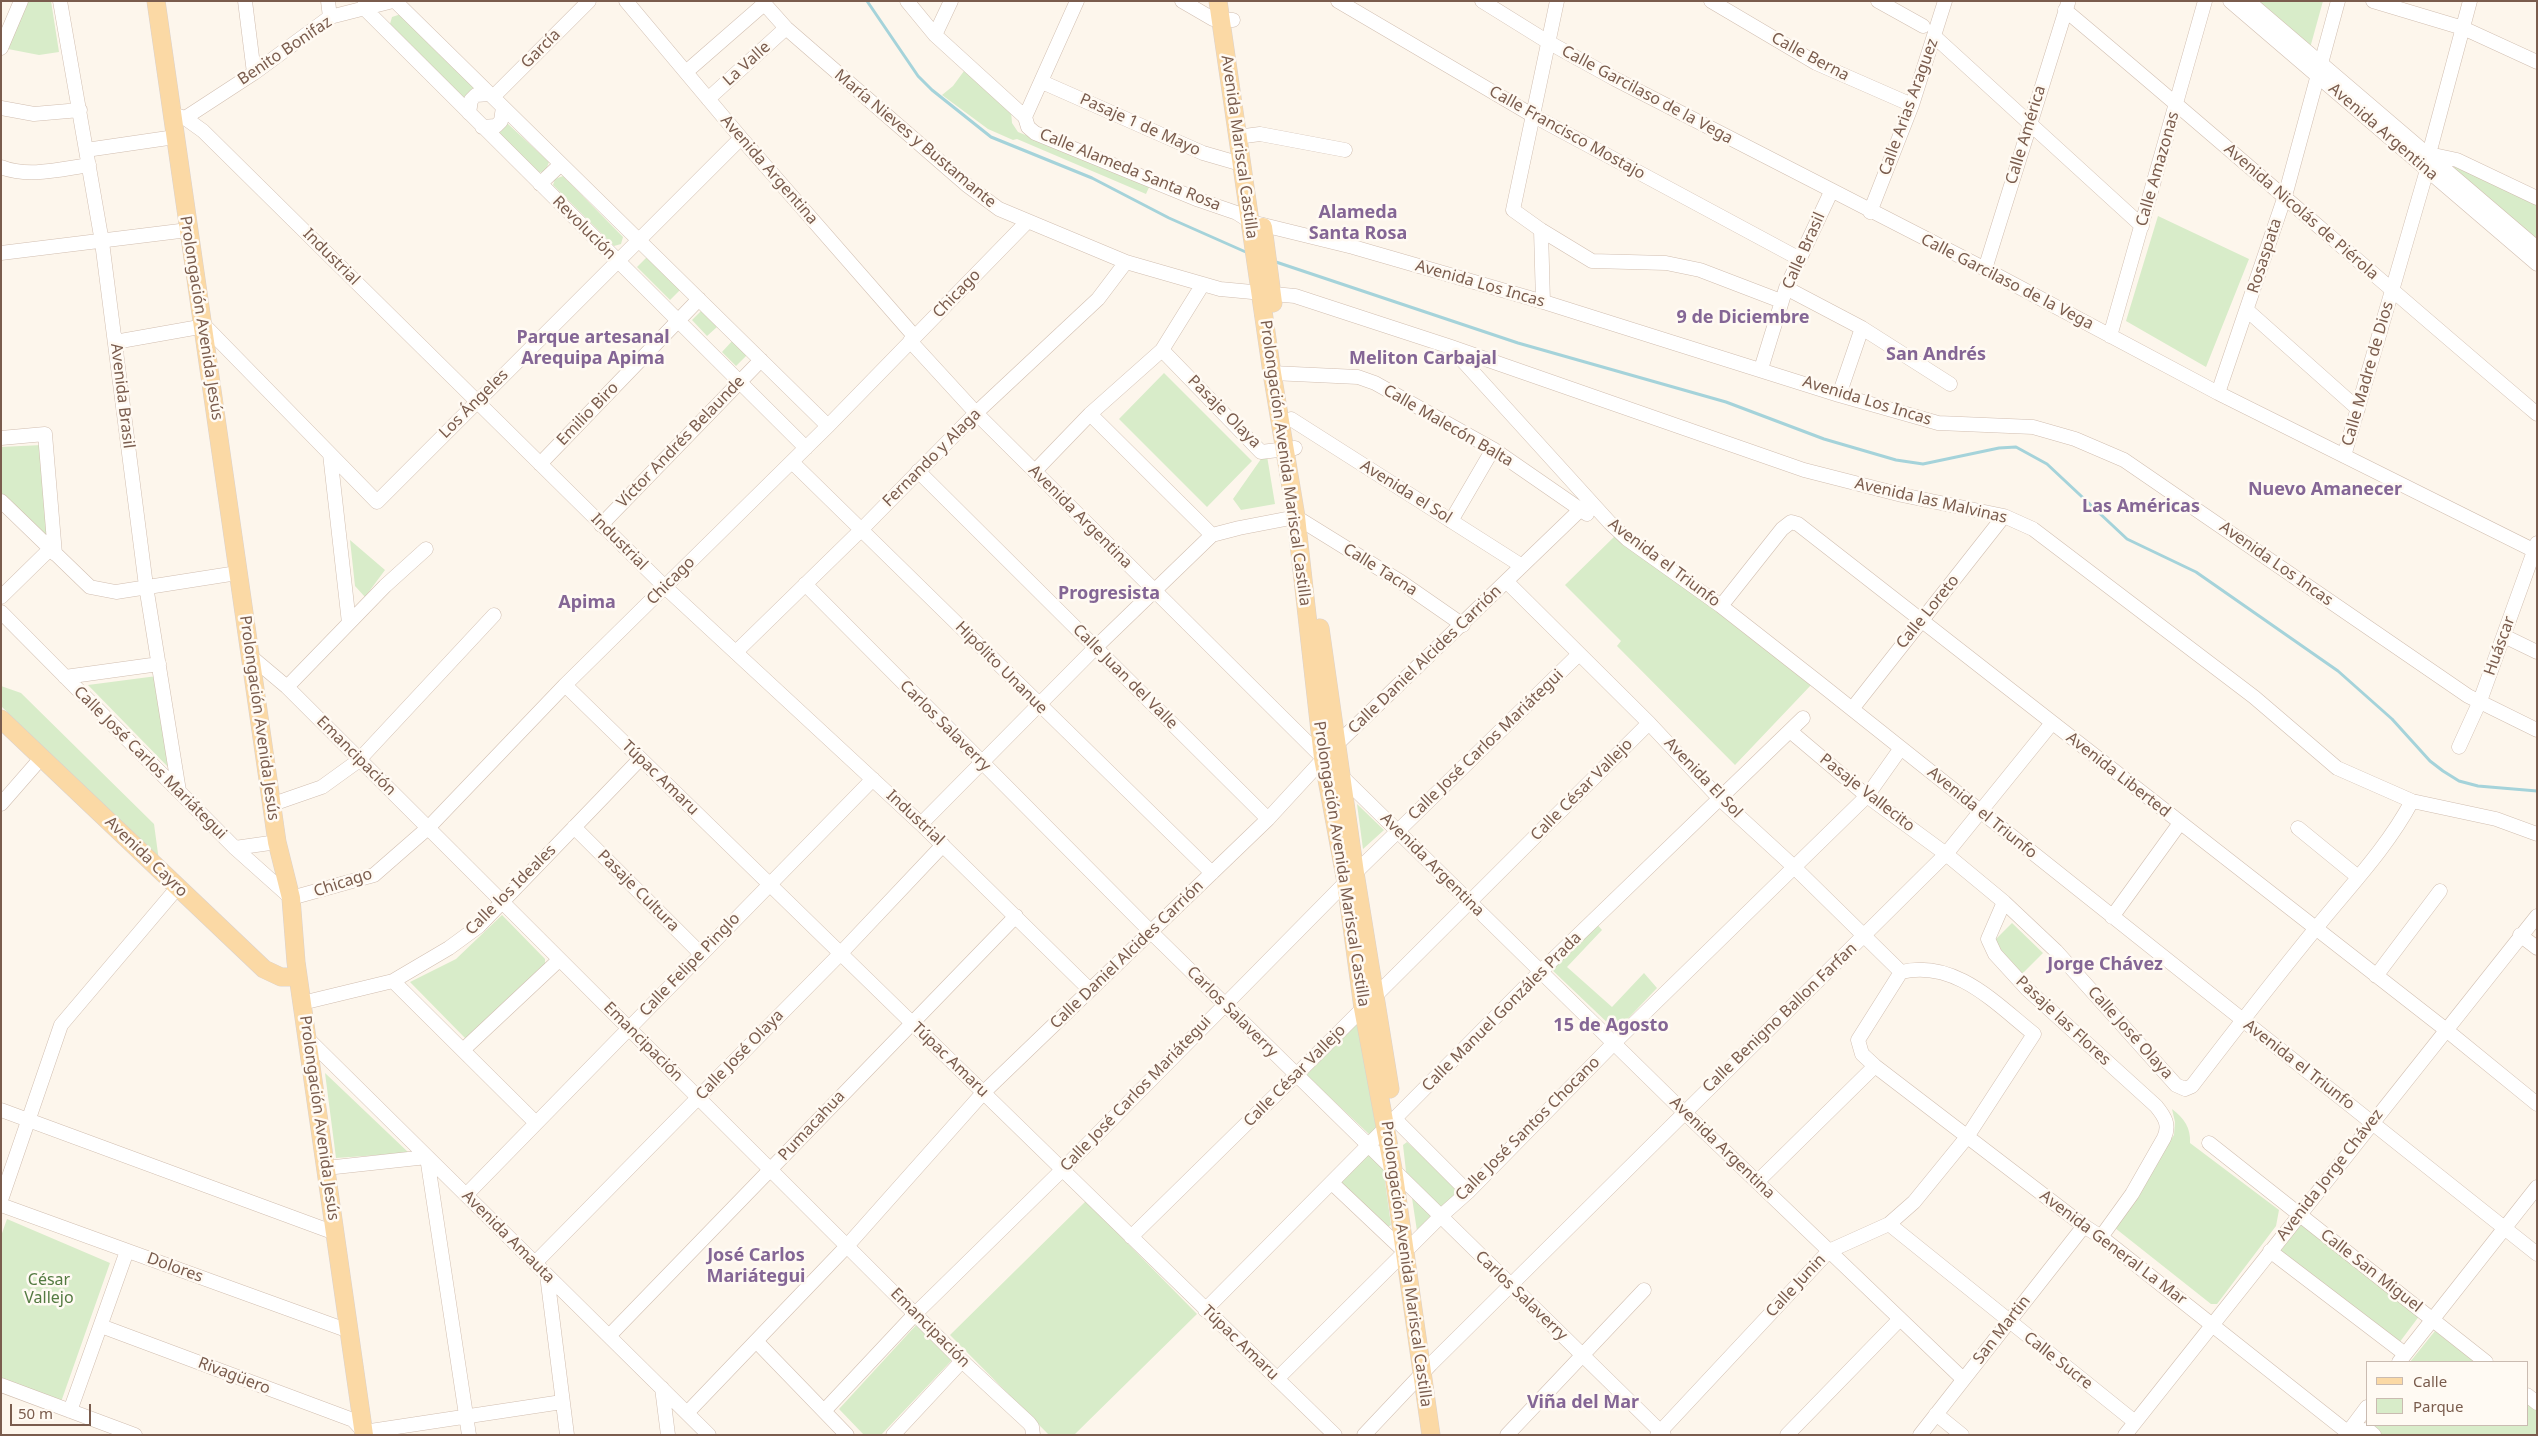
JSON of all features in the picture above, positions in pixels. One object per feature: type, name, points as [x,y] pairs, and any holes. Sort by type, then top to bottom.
[{"type":"main road","name":"Prolongación Avenida Jesús","points":[[156,1],[178,116],[176,137],[188,230],[204,326],[237,573],[273,804],[277,842],[291,898],[298,977],[364,1433]]},
{"type":"main road","name":"Avenida Mariscal Castilla","points":[[1218,1],[1227,20]]},
{"type":"main road","name":"Avenida Mariscal Castilla","points":[[1230,1],[1227,20],[1242,135],[1265,284]]},
{"type":"main road","name":"Avenida Mariscal Castilla","points":[[1242,135],[1241,164],[1257,223]]},
{"type":"main road","name":"Prolongación Avenida Mariscal Castilla","points":[[1265,284],[1277,373],[1337,744],[1363,1008],[1390,1124],[1399,1175],[1426,1369],[1431,1435]]},
{"type":"main road","name":"Prolongación Avenida Mariscal Castilla","points":[[1277,373],[1291,419],[1290,449]]},
{"type":"main road","name":"Prolongación Avenida Mariscal Castilla","points":[[1301,520],[1323,758],[1376,994],[1390,1124]]},
{"type":"main road","name":"Avenida Cayro","points":[[1,719],[264,969],[280,977],[298,977]]},
{"type":"main road","name":"Prolongación Avenida Mariscal Castilla","points":[[1426,1369],[1442,1435]]},
{"type":"street","points":[[1,48],[21,1]]},
{"type":"street","name":"Avenida Brasil","points":[[60,1],[102,242],[146,586],[179,791]]},
{"type":"street","points":[[245,1],[254,73]]},
{"type":"street","points":[[328,1],[330,17]]},
{"type":"street","name":"Benito Bonifaz","points":[[178,116],[254,73],[330,17],[363,7],[394,1]]},
{"type":"street","name":"Revolución","points":[[394,1],[828,426]]},
{"type":"street","name":"García","points":[[495,100],[589,1]]},
{"type":"street","name":"Avenida Argentina","points":[[626,1],[976,413],[1323,758],[1684,1112],[1963,1379]]},
{"type":"street","name":"Calle Alameda Santa Rosa","points":[[907,1],[935,35],[1025,117],[1028,127],[1035,132],[1199,200],[1237,213],[1257,223]]},
{"type":"street","points":[[935,35],[951,1]]},
{"type":"street","points":[[1025,117],[1076,1]]},
{"type":"street","points":[[1182,1],[1212,19],[1227,20]]},
{"type":"street","name":"Calle Francisco Mostajo","points":[[1338,1],[1532,115],[1798,258]]},
{"type":"street","name":"Calle Garcilaso de la Vega","points":[[1482,1],[1548,42],[1831,192],[1985,269],[2218,393],[2536,548]]},
{"type":"street","points":[[1558,1],[1513,210],[1541,230],[1592,261],[1666,263],[1700,270],[1784,294],[1862,328],[1950,384]]},
{"type":"street","name":"Calle Berna","points":[[1711,1],[1816,63],[1912,105]]},
{"type":"street","points":[[1878,1],[1923,26]]},
{"type":"street","name":"Calle Arias Araguez","points":[[1870,212],[1912,105],[1945,1]]},
{"type":"street","name":"Calle Amazonas","points":[[2110,336],[2205,1]]},
{"type":"street","name":"Avenida Argentina","points":[[2230,1],[2259,19],[2320,70],[2378,120],[2428,170],[2537,264]]},
{"type":"street","name":"Avenida Argentina","points":[[2248,1],[2259,19]]},
{"type":"street","name":"Rosaspata","points":[[2218,393],[2248,311],[2284,196],[2338,1]]},
{"type":"street","points":[[2373,1],[2463,28],[2537,62]]},
{"type":"street","name":"Calle Madre de Dios","points":[[2344,456],[2428,170],[2428,154],[2470,1]]},
{"type":"street","points":[[686,72],[763,3]]},
{"type":"street","name":"María Nieves y Bustamante","points":[[763,3],[786,28],[968,186],[999,209],[1026,223],[1126,262],[1203,284],[1237,292],[1265,284]]},
{"type":"street","name":"Avenida Nicolás de Piérola","points":[[2067,6],[2392,292],[2537,414]]},
{"type":"street","name":"Calle América","points":[[1985,269],[2067,6]]},
{"type":"street","name":"Revolución","points":[[363,7],[806,448]]},
{"type":"street","name":"La Valle","points":[[708,99],[786,28]]},
{"type":"street","points":[[1935,37],[2142,226]]},
{"type":"street","name":"Pasaje 1 de Mayo","points":[[1042,82],[1203,153],[1241,164]]},
{"type":"street","points":[[469,113],[471,100],[476,95],[495,100],[501,121],[496,126],[482,126]]},
{"type":"street","points":[[1,108],[34,114],[80,110]]},
{"type":"street","name":"Industrial","points":[[178,116],[203,131],[665,587],[921,824],[1090,990]]},
{"type":"street","name":"Avenida Argentina","points":[[2378,120],[2428,154],[2537,248]]},
{"type":"street","points":[[1242,135],[1260,134],[1346,150]]},
{"type":"street","points":[[86,150],[176,137]]},
{"type":"street","name":"Los Ángeles","points":[[330,454],[377,502],[741,138]]},
{"type":"street","points":[[2428,154],[2458,160],[2537,198]]},
{"type":"street","points":[[540,184],[560,164]]},
{"type":"street","points":[[1,167],[9,170],[34,172],[89,166]]},
{"type":"street","name":"Calle Brasil","points":[[1761,369],[1784,294],[1798,258],[1831,192]]},
{"type":"street","name":"Chicago","points":[[291,898],[374,876],[429,827],[565,685],[828,426],[1026,223]]},
{"type":"street","name":"Avenida Los Incas","points":[[1257,223],[1353,247],[1543,302],[1938,423],[2033,426],[2075,439],[2124,460],[2468,696],[2537,730]]},
{"type":"street","points":[[2,256],[188,230]]},
{"type":"street","points":[[1541,230],[1543,302]]},
{"type":"street","name":"Fernando y Alaga","points":[[736,652],[861,530],[976,413],[1098,299],[1126,262]]},
{"type":"street","points":[[1035,472],[1090,414],[1162,350],[1203,284]]},
{"type":"street","name":"Avenida las Malvinas","points":[[1265,284],[1295,296],[1452,347],[1804,470],[1902,495],[2004,516],[2033,529],[2254,697],[2337,768],[2412,801],[2496,819],[2537,834]]},
{"type":"street","name":"Emilio Biro","points":[[540,464],[699,299]]},
{"type":"street","points":[[2248,311],[2358,409]]},
{"type":"street","points":[[115,342],[204,326],[330,454],[349,623]]},
{"type":"street","points":[[1839,394],[1862,328]]},
{"type":"street","name":"Avenida el Triunfo","points":[[1452,347],[1610,523],[1628,539],[1721,606],[1852,709],[2537,1254]]},
{"type":"street","name":"Pasaje Olaya","points":[[1162,350],[1261,452],[1290,449]]},
{"type":"street","name":"Víctor Andrés Belaunde","points":[[601,525],[761,360]]},
{"type":"street","name":"Calle Malecón Balta","points":[[1277,373],[1358,377],[1375,383],[1493,449],[1580,510],[1610,523]]},
{"type":"street","points":[[1090,414],[1212,535]]},
{"type":"street","name":"Avenida el Sol","points":[[1291,419],[1522,566]]},
{"type":"street","points":[[1,438],[45,434],[53,551]]},
{"type":"street","points":[[1451,521],[1493,449]]},
{"type":"street","name":"Hipólito Unanue","points":[[792,462],[1038,705],[1212,873]]},
{"type":"street","name":"Calle Juan del Valle","points":[[918,471],[1268,819]]},
{"type":"street","points":[[1,501],[90,587],[116,592],[237,573]]},
{"type":"street","name":"Calle Daniel Alcides Carrión","points":[[687,1413],[847,1246],[983,1093],[1268,819],[1337,744],[1463,625],[1580,510]]},
{"type":"street","name":"Calle Loreto","points":[[1852,709],[1920,620],[1986,542],[2004,516]]},
{"type":"street","points":[[921,824],[1095,648],[1212,535],[1239,528],[1301,520]]},
{"type":"street","name":"Calle Tacna","points":[[1301,520],[1401,582],[1463,625]]},
{"type":"street","name":"Avenida Liberted","points":[[1721,606],[1782,529],[1791,522],[1798,524],[2445,1029],[2537,1104]]},
{"type":"street","name":"Huáscar","points":[[2459,747],[2480,701],[2536,548]]},
{"type":"street","points":[[287,687],[349,623],[426,549]]},
{"type":"street","points":[[1,598],[53,551]]},
{"type":"street","name":"Avenida El Sol","points":[[1506,582],[1649,723],[1720,799],[1793,866],[1901,972]]},
{"type":"street","name":"Carlos Salaverry","points":[[805,584],[1151,932],[1370,1145],[1660,1434]]},
{"type":"street","name":"Calle José Carlos Mariátegui","points":[[1,612],[235,848],[291,898]]},
{"type":"street","points":[[273,804],[322,787],[358,760],[494,615]]},
{"type":"street","points":[[2504,636],[2537,652]]},
{"type":"street","name":"Calle José Carlos Mariátegui","points":[[824,1411],[915,1314],[1062,1170],[1398,831],[1579,654]]},
{"type":"street","name":"Emancipación","points":[[249,655],[287,687],[358,760],[429,827],[559,960],[915,1314],[1029,1424],[1033,1433]]},
{"type":"street","name":"Calle José Carlos Mariátegui","points":[[65,677],[159,664]]},
{"type":"street","name":"Túpac Amaru","points":[[565,685],[1277,1379],[1321,1429],[1335,1435]]},
{"type":"street","name":"Calle Manuel Gonzáles Prada","points":[[1205,1310],[1541,971],[1803,718]]},
{"type":"street","name":"Calle César Vallejo","points":[[1131,1237],[1649,723]]},
{"type":"street","name":"Calle Benigno Ballon Farfan","points":[[1364,1435],[1426,1369],[1946,854],[2052,723]]},
{"type":"street","name":"Pasaje Vallecito","points":[[1790,731],[1866,796],[1946,854]]},
{"type":"street","name":"Calle José Santos Chocano","points":[[1277,1379],[1409,1247],[1468,1192],[1614,1043],[1866,796],[1901,748]]},
{"type":"street","points":[[1,804],[42,757]]},
{"type":"street","name":"Calle los Ideales","points":[[302,1003],[393,981],[449,948],[479,926],[640,759]]},
{"type":"street","name":"Calle Felipe Pinglo","points":[[466,1195],[872,779]]},
{"type":"street","points":[[2242,1021],[2400,823],[2412,801]]},
{"type":"street","points":[[2112,917],[2180,823]]},
{"type":"street","name":"Pasaje Cultura","points":[[574,827],[701,954]]},
{"type":"street","points":[[2298,828],[2358,877]]},
{"type":"street","points":[[235,848],[277,842]]},
{"type":"street","name":"Calle José Olaya","points":[[534,1263],[840,954],[943,845]]},
{"type":"street","name":"Calle José Olaya","points":[[1946,854],[2004,902],[2056,951],[2176,1085],[2184,1089],[2192,1086],[2242,1021]]},
{"type":"street","points":[[1,1200],[27,1120],[62,1025],[178,887]]},
{"type":"street","points":[[2376,976],[2440,891]]},
{"type":"street","name":"Pasaje las Flores","points":[[2004,902],[1988,939],[1995,954],[2063,1023],[2164,1115],[2168,1130],[2132,1194],[2101,1237]]},
{"type":"street","name":"Pumacahua","points":[[608,1336],[771,1170],[910,1022],[1016,916]]},
{"type":"street","name":"Avenida Jorge Chávez","points":[[2125,1435],[2371,1122],[2537,916]]},
{"type":"street","points":[[2520,935],[2537,948]]},
{"type":"street","points":[[463,1050],[559,960]]},
{"type":"street","name":"Calle Junin","points":[[1660,1434],[1829,1251],[1889,1224],[1914,1202],[1967,1136],[2034,1034],[1973,985],[1948,973],[1915,969],[1901,972]]},
{"type":"street","name":"Avenida General La Mar","points":[[1901,972],[1858,1040],[1862,1054],[1875,1066],[2101,1237],[2349,1434]]},
{"type":"street","points":[[393,981],[536,1123]]},
{"type":"street","name":"Avenida Amauta","points":[[308,1039],[709,1435]]},
{"type":"street","points":[[1757,1182],[1875,1066]]},
{"type":"street","points":[[1,1110],[336,1233]]},
{"type":"street","points":[[1390,1124],[1468,1192]]},
{"type":"street","name":"Calle San Miguel","points":[[2209,1143],[2485,1361]]},
{"type":"street","points":[[326,1168],[427,1157],[469,1435]]},
{"type":"street","points":[[1332,1183],[1409,1247]]},
{"type":"street","points":[[2270,1251],[2402,1358],[2537,1187]]},
{"type":"street","name":"Dolores","points":[[1,1205],[349,1332]]},
{"type":"street","name":"Calle Sucre","points":[[1889,1224],[2135,1422]]},
{"type":"street","name":"San Martin","points":[[1920,1435],[2084,1226]]},
{"type":"street","points":[[70,1411],[127,1250]]},
{"type":"street","points":[[547,1275],[567,1435]]},
{"type":"street","points":[[1507,1435],[1644,1290]]},
{"type":"street","points":[[1787,1435],[1900,1319]]},
{"type":"street","name":"Rivagüero","points":[[101,1326],[353,1420],[364,1433]]},
{"type":"street","points":[[756,1341],[847,1435]]},
{"type":"street","points":[[894,1435],[962,1360]]},
{"type":"street","points":[[1,1385],[135,1435]]},
{"type":"street","points":[[662,1388],[668,1435]]},
{"type":"street","points":[[364,1433],[466,1414],[562,1402]]},
{"type":"street","points":[[2349,1434],[2366,1408]]},
{"type":"street","points":[[1936,1414],[1962,1435]]},
{"type":"street","points":[[2349,1434],[2368,1430],[2374,1435]]},
{"type":"green space","points":[[27,1],[51,1],[59,52],[39,55],[8,49]]},
{"type":"green space","points":[[2259,1],[2323,1],[2310,48]]},
{"type":"green space","points":[[401,14],[475,89],[464,100],[390,24],[392,17]]},
{"type":"green space","points":[[964,71],[1011,111],[1012,123],[1018,132],[1150,185],[1146,194],[1017,139],[1013,140],[988,129],[942,95],[953,86]]},
{"type":"green space","points":[[507,123],[549,162],[546,170],[539,173],[498,132]]},
{"type":"green space","points":[[2456,163],[2537,205],[2537,241],[2451,168]]},
{"type":"green space","points":[[563,176],[623,237],[621,244],[614,246],[553,185],[555,179]]},
{"type":"green space","points":[[2158,216],[2249,259],[2206,367],[2126,321]]},
{"type":"green space","points":[[648,256],[681,289],[670,300],[637,267]]},
{"type":"green space","points":[[701,311],[717,327],[707,336],[692,320]]},
{"type":"green space","points":[[733,340],[747,355],[736,366],[722,352]]},
{"type":"green space","points":[[1164,373],[1252,461],[1207,507],[1119,419]]},
{"type":"green space","points":[[42,445],[49,541],[1,496],[1,447]]},
{"type":"green space","points":[[1267,456],[1275,504],[1241,510],[1233,499],[1261,459]]},
{"type":"green space","points":[[1616,535],[1812,684],[1735,765],[1617,646],[1621,641],[1565,585]]},
{"type":"green space","points":[[350,540],[385,570],[365,597],[355,586]]},
{"type":"green space","points":[[157,676],[170,769],[88,685]]},
{"type":"green space","points":[[1,686],[21,693],[154,824],[159,861],[1,706]]},
{"type":"green space","points":[[1357,804],[1384,830],[1363,849]]},
{"type":"green space","points":[[502,915],[545,959],[545,967],[474,1036],[465,1038],[410,982],[456,959]]},
{"type":"green space","points":[[1594,921],[1602,930],[1567,967],[1612,1007],[1644,973],[1657,988],[1618,1029],[1613,1028],[1549,967]]},
{"type":"green space","points":[[2012,923],[2043,953],[2022,974],[1991,944]]},
{"type":"green space","points":[[1360,1020],[1380,1127],[1370,1135],[1305,1074]]},
{"type":"green space","points":[[325,1073],[409,1153],[336,1158]]},
{"type":"green space","points":[[2172,1109],[2186,1124],[2190,1143],[2279,1210],[2276,1226],[2217,1304],[2211,1304],[2115,1228],[2113,1220],[2174,1135],[2175,1122]]},
{"type":"green space","points":[[1407,1142],[1459,1190],[1439,1211],[1407,1180],[1403,1145]]},
{"type":"green space","points":[[1367,1153],[1383,1167],[1391,1225],[1385,1229],[1338,1182]]},
{"type":"green space","points":[[1412,1198],[1431,1216],[1417,1231]]},
{"type":"green space","points":[[1086,1201],[1197,1314],[1074,1435],[1049,1435],[950,1335]]},
{"type":"green space","name":"César Vallejo","points":[[7,1219],[110,1263],[61,1402],[1,1378],[1,1236]]},
{"type":"green space","points":[[2303,1221],[2420,1315],[2399,1343],[2279,1253]]},
{"type":"green space","points":[[918,1323],[952,1360],[881,1435],[864,1435],[839,1409]]},
{"type":"green space","points":[[2435,1331],[2474,1361],[2411,1361]]},
{"type":"green space","points":[[2528,1403],[2537,1410],[2537,1435],[2383,1435],[2371,1426],[2528,1426]]},
{"type":"waterway","points":[[867,1],[918,76],[932,90],[991,137],[1092,178],[1169,218],[1248,253]]},
{"type":"waterway","points":[[1273,261],[1518,343],[1726,402],[1824,439],[1896,460],[1923,464],[1999,448],[2016,447],[2047,464],[2127,539],[2196,572],[2338,671],[2392,719],[2430,761],[2443,771],[2459,781],[2478,786],[2537,791]]},
{"type":"district","name":"Alameda Santa Rosa","points":[[1358,223]]},
{"type":"district","name":"9 de Diciembre","points":[[1743,318]]},
{"type":"district","name":"Parque artesanal Arequipa Apima","points":[[593,348]]},
{"type":"district","name":"San Andrés","points":[[1936,355]]},
{"type":"district","name":"Meliton Carbajal","points":[[1423,359]]},
{"type":"district","name":"Nuevo Amanecer","points":[[2325,490]]},
{"type":"district","name":"Las Américas","points":[[2141,507]]},
{"type":"district","name":"Progresista","points":[[1109,594]]},
{"type":"district","name":"Apima","points":[[587,603]]},
{"type":"district","name":"Jorge Chávez","points":[[2105,965]]},
{"type":"district","name":"15 de Agosto","points":[[1611,1026]]},
{"type":"district","name":"José Carlos Mariátegui","points":[[756,1266]]},
{"type":"district","name":"Viña del Mar","points":[[1583,1403]]}]
